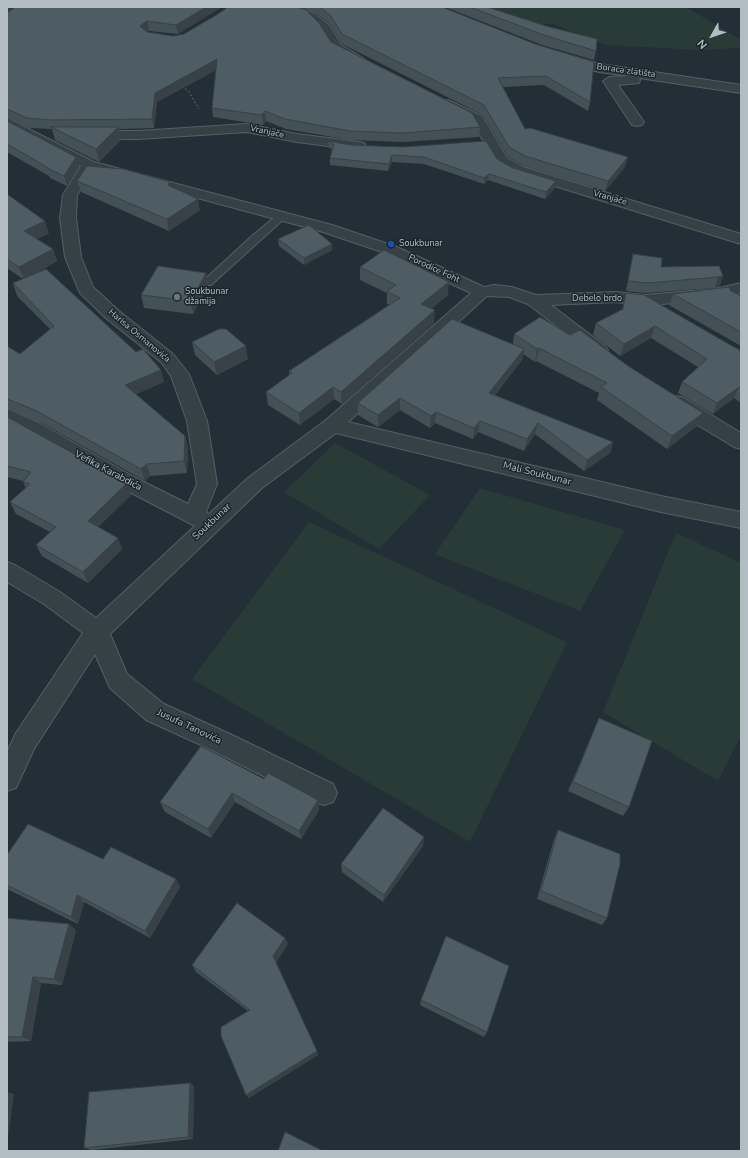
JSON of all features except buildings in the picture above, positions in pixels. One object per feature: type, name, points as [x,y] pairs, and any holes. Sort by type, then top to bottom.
[{"type":"street","points":[[286,7],[311,16],[326,29],[336,47],[371,66]]},
{"type":"street","name":"Boraca zlatišta","points":[[550,54],[599,68],[741,89]]},
{"type":"street","points":[[637,122],[609,81],[693,81]]},
{"type":"street","name":"Boraca zlatišta","points":[[712,84],[741,83]]},
{"type":"street","name":"Vranjače","points":[[435,97],[477,119],[502,161],[518,170],[741,239]]},
{"type":"street","name":"Porodice Foht","points":[[7,122],[89,165],[283,215],[391,250],[482,292],[494,290],[512,292],[534,300],[613,360]]},
{"type":"street","name":"Vranjače","points":[[20,130],[68,135],[138,135],[247,128],[350,146],[373,147]]},
{"type":"street","points":[[476,144],[490,142]]},
{"type":"street","name":"Harisa Osmanovića","points":[[89,165],[70,195],[68,218],[73,257],[86,289],[113,315],[167,358],[180,374],[197,421],[207,484],[202,520]]},
{"type":"street","points":[[645,300],[715,294],[741,288]]},
{"type":"street","name":"Soukbunar","points":[[7,779],[25,741],[97,631],[202,520],[333,425],[482,292]]},
{"type":"street","name":"Debelo brdo","points":[[534,300],[616,298],[645,300],[674,316]]},
{"type":"street","points":[[663,394],[741,442]]},
{"type":"street","name":"Vefika Karabdića","points":[[7,416],[32,428],[127,482],[202,520]]},
{"type":"street","name":"Mali Soukbunar","points":[[333,425],[661,504],[741,520]]},
{"type":"street","points":[[7,571],[52,598],[97,631]]},
{"type":"street","name":"Jusufa Tanovića","points":[[97,631],[118,681],[155,712],[221,742],[324,793]]},
{"type":"lane","points":[[207,283],[283,215]]},
{"type":"path","points":[[185,80],[182,86],[189,92],[198,106],[200,116],[198,121],[201,126],[222,129]]},
{"type":"green space","points":[[475,7],[686,7],[736,37],[741,38],[741,48],[697,50],[606,45],[553,24],[513,23]]},
{"type":"green space","points":[[335,443],[430,495],[379,549],[284,492]]},
{"type":"green space","points":[[480,488],[625,530],[580,611],[435,554]]},
{"type":"green space","points":[[309,522],[567,642],[470,842],[192,679]]},
{"type":"green space","points":[[676,533],[741,563],[741,736],[718,781],[603,712]]},
{"type":"place","name":"Soukbunar","points":[[391,244]]},
{"type":"place","name":"Soukbunar džamija","points":[[177,297]]}]
